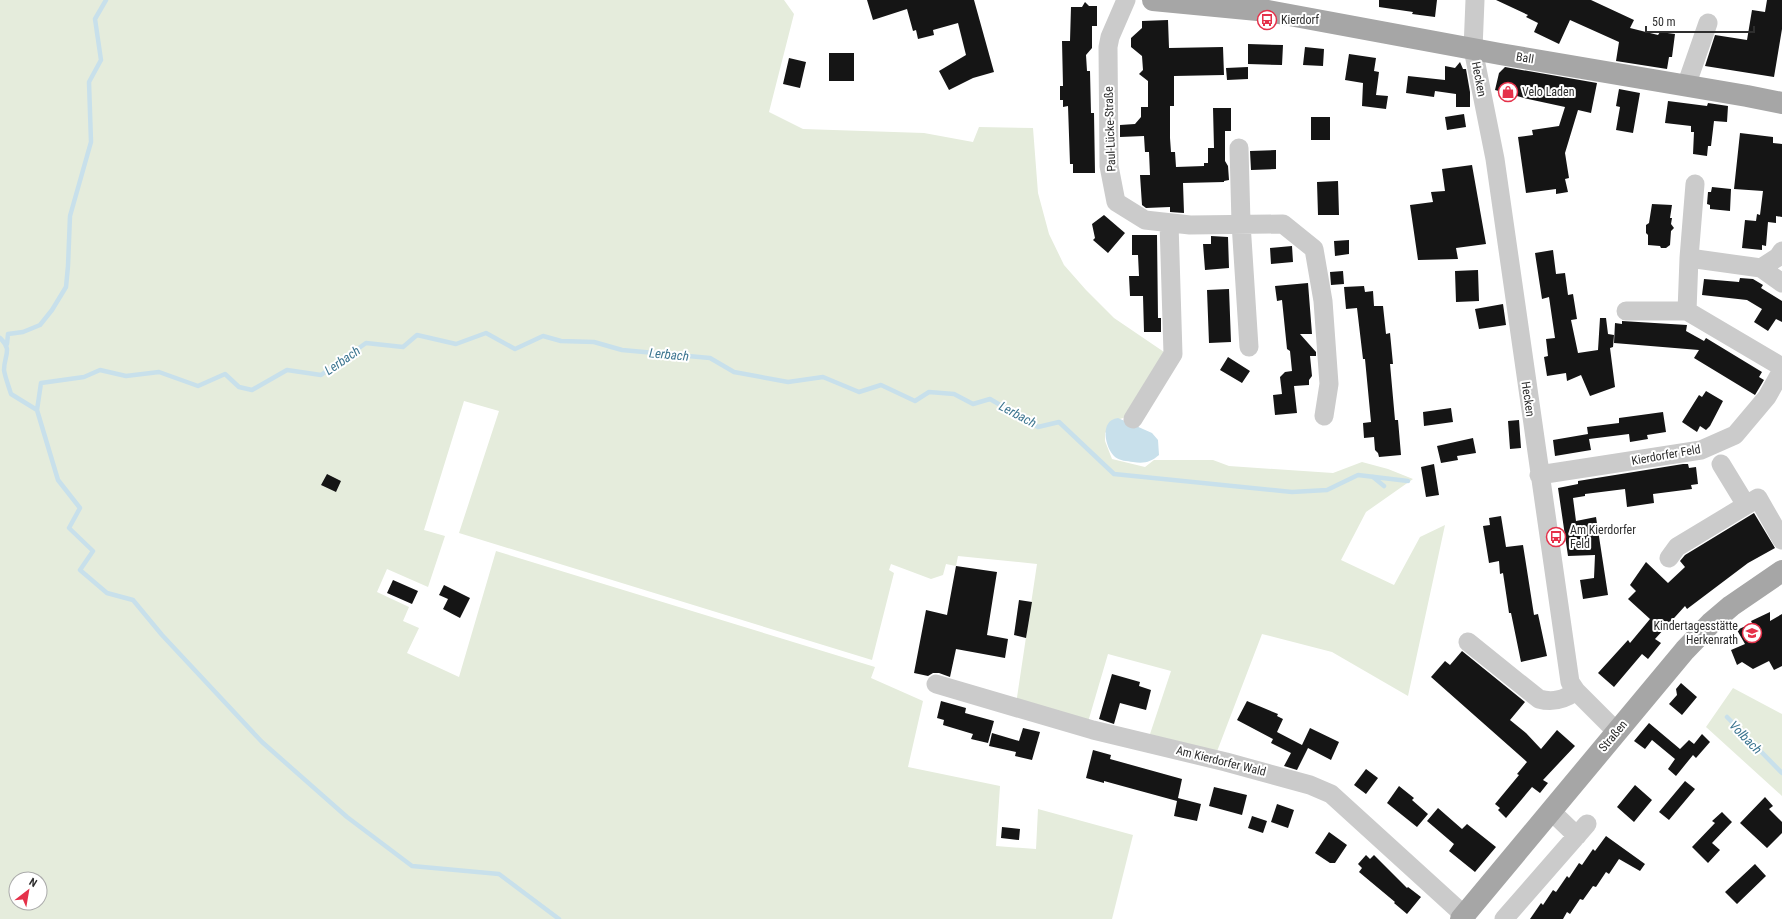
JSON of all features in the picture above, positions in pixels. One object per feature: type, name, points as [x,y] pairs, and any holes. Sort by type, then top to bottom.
[{"type":"main road","points":[[1153,0],[1243,4]]},
{"type":"main road","name":"Ball","points":[[1243,4],[1268,11],[1473,49],[1782,103]]},
{"type":"main road","name":"Straßen","points":[[1464,918],[1616,731],[1685,650],[1731,606],[1782,571]]},
{"type":"street","name":"Paul-Lücke-Straße","points":[[1126,0],[1110,37],[1108,47],[1111,173],[1116,202],[1144,220],[1190,225],[1241,223],[1283,224],[1314,249],[1323,301],[1329,384],[1324,416]]},
{"type":"street","name":"Hecken","points":[[1475,0],[1473,49],[1495,159],[1539,475],[1570,682],[1576,691],[1616,731]]},
{"type":"street","points":[[1686,86],[1708,23]]},
{"type":"street","points":[[1239,148],[1241,223],[1249,347]]},
{"type":"street","points":[[1688,311],[1689,258],[1695,184]]},
{"type":"street","points":[[1133,419],[1173,354],[1169,223]]},
{"type":"street","points":[[1761,268],[1778,257],[1782,251]]},
{"type":"street","points":[[1689,258],[1761,268],[1782,283]]},
{"type":"street","points":[[1626,311],[1688,311],[1782,367]]},
{"type":"street","name":"Kierdorfer Feld","points":[[1539,475],[1701,450],[1735,435],[1767,397],[1782,370]]},
{"type":"street","points":[[1721,464],[1746,505]]},
{"type":"street","points":[[1669,558],[1677,547],[1758,498],[1782,540]]},
{"type":"street","points":[[1468,642],[1539,699],[1550,702],[1566,698],[1576,691]]},
{"type":"street","name":"Am Kierdorfer Wald","points":[[936,684],[1093,730],[1310,784],[1331,794],[1464,918]]},
{"type":"street","points":[[1504,919],[1582,830],[1551,812]]},
{"type":"green space","points":[[0,0],[784,0],[794,14],[769,112],[803,129],[924,133],[973,142],[979,127],[1033,128],[1038,193],[1049,234],[1064,265],[1114,318],[1167,354],[1129,416],[1120,419],[1105,433],[1105,441],[1112,459],[1145,467],[1154,460],[1213,460],[1229,466],[1333,473],[1362,462],[1388,469],[1413,479],[1366,512],[1341,560],[1394,585],[1420,537],[1445,525],[1408,696],[1332,652],[1262,634],[1216,754],[1149,737],[1171,671],[1108,654],[1088,722],[1016,704],[1037,564],[958,556],[956,566],[946,564],[943,575],[931,579],[891,564],[889,570],[894,573],[872,660],[459,533],[499,411],[464,401],[424,530],[445,536],[428,587],[387,569],[377,592],[409,607],[403,621],[419,628],[407,653],[459,677],[496,551],[875,667],[871,678],[923,701],[908,767],[1000,786],[996,846],[1036,849],[1038,809],[1133,835],[1112,919],[0,919]]},
{"type":"green space","points":[[1733,688],[1782,714],[1782,796],[1706,727]]},
{"type":"water","points":[[1118,418],[1152,433],[1158,440],[1159,455],[1144,463],[1124,461],[1115,457],[1111,453],[1107,441],[1106,429],[1112,420]]},
{"type":"building","points":[[867,0],[974,0],[994,72],[973,78],[949,90],[939,71],[966,55],[958,23],[933,30],[934,35],[918,39],[916,30],[913,31],[907,9],[873,20]]},
{"type":"building","points":[[1379,0],[1437,0],[1435,17],[1379,7]]},
{"type":"building","points":[[1496,0],[1591,0],[1634,20],[1630,28],[1658,35],[1660,32],[1675,34],[1672,57],[1669,57],[1667,69],[1616,61],[1619,42],[1570,20],[1559,44],[1534,32],[1538,23],[1526,17],[1528,15]]},
{"type":"building","points":[[1767,0],[1782,0],[1782,29],[1774,77],[1705,66],[1715,35],[1747,40],[1752,10],[1765,12]]},
{"type":"building","points":[[1085,2],[1089,6],[1097,6],[1097,26],[1092,26],[1092,48],[1086,55],[1087,71],[1090,71],[1091,113],[1094,113],[1095,173],[1073,173],[1073,164],[1070,164],[1068,106],[1063,107],[1063,100],[1060,100],[1060,86],[1063,86],[1062,41],[1070,41],[1071,7],[1082,7]]},
{"type":"building","points":[[1168,20],[1169,48],[1223,47],[1224,75],[1174,76],[1174,106],[1170,106],[1170,138],[1171,152],[1175,152],[1176,167],[1204,166],[1204,163],[1208,163],[1208,148],[1214,148],[1213,108],[1231,108],[1231,131],[1225,131],[1225,161],[1228,166],[1229,180],[1224,182],[1183,183],[1184,213],[1170,212],[1170,207],[1146,208],[1142,205],[1140,175],[1150,175],[1149,152],[1145,152],[1144,136],[1120,137],[1120,125],[1135,124],[1141,117],[1141,107],[1148,107],[1148,81],[1139,74],[1143,70],[1142,56],[1131,47],[1131,38],[1142,28],[1142,21]]},
{"type":"building","points":[[1248,44],[1283,45],[1282,65],[1248,64]]},
{"type":"building","points":[[1305,47],[1324,49],[1323,66],[1303,65]]},
{"type":"building","points":[[829,53],[854,53],[854,81],[829,81]]},
{"type":"building","points":[[1349,54],[1376,58],[1374,71],[1379,72],[1376,95],[1388,96],[1386,109],[1362,106],[1363,83],[1345,80]]},
{"type":"building","points":[[789,58],[806,62],[800,88],[783,84]]},
{"type":"building","points":[[1460,62],[1463,69],[1466,69],[1470,92],[1470,107],[1456,107],[1456,94],[1435,91],[1434,97],[1406,93],[1408,76],[1445,80],[1445,66],[1455,68]]},
{"type":"building","points":[[1248,67],[1248,79],[1227,80],[1226,68]]},
{"type":"building","points":[[1505,67],[1597,83],[1591,113],[1578,110],[1565,153],[1569,178],[1565,179],[1568,192],[1556,194],[1556,189],[1526,193],[1518,137],[1533,135],[1532,130],[1559,126],[1565,107],[1495,90],[1499,73]]},
{"type":"building","points":[[1619,89],[1640,93],[1633,133],[1616,130],[1620,107],[1616,106]]},
{"type":"building","points":[[1668,101],[1707,106],[1708,103],[1728,106],[1727,122],[1714,121],[1711,146],[1708,146],[1707,156],[1693,154],[1694,132],[1691,132],[1691,126],[1665,123]]},
{"type":"building","points":[[1464,114],[1466,127],[1447,130],[1445,117]]},
{"type":"building","points":[[1311,117],[1330,117],[1330,140],[1311,140]]},
{"type":"building","points":[[1740,133],[1773,137],[1773,143],[1782,144],[1782,217],[1776,216],[1776,223],[1768,222],[1766,246],[1762,245],[1762,250],[1742,248],[1745,220],[1756,221],[1757,214],[1760,215],[1763,191],[1734,189]]},
{"type":"building","points":[[1276,150],[1276,169],[1251,170],[1250,151]]},
{"type":"building","points":[[1472,165],[1486,244],[1456,248],[1458,259],[1418,260],[1410,205],[1433,202],[1431,192],[1445,191],[1442,169]]},
{"type":"building","points":[[1338,181],[1339,215],[1318,215],[1317,182]]},
{"type":"building","points":[[1712,187],[1731,189],[1730,211],[1710,209],[1710,205],[1707,204],[1708,192],[1711,192]]},
{"type":"building","points":[[1652,204],[1672,205],[1670,218],[1672,218],[1671,224],[1674,228],[1671,231],[1670,245],[1666,248],[1648,245],[1646,225],[1649,223]]},
{"type":"building","points":[[1104,215],[1125,233],[1108,253],[1093,240],[1095,238],[1092,224]]},
{"type":"building","points":[[1132,235],[1157,235],[1158,318],[1161,318],[1161,332],[1144,332],[1143,296],[1130,296],[1129,276],[1139,276],[1138,255],[1132,255]]},
{"type":"building","points":[[1211,236],[1228,237],[1229,268],[1205,270],[1203,244],[1211,244]]},
{"type":"building","points":[[1349,240],[1349,254],[1335,256],[1334,241]]},
{"type":"building","points":[[1292,246],[1293,262],[1271,264],[1270,248]]},
{"type":"building","points":[[1553,250],[1556,274],[1565,273],[1568,295],[1573,294],[1577,319],[1571,320],[1578,353],[1598,350],[1600,318],[1606,318],[1608,334],[1614,335],[1613,347],[1610,348],[1615,387],[1590,396],[1581,375],[1567,381],[1566,373],[1547,376],[1544,357],[1548,356],[1546,339],[1555,338],[1549,297],[1542,299],[1535,253]]},
{"type":"building","points":[[1478,270],[1479,301],[1456,302],[1455,271]]},
{"type":"building","points":[[1343,271],[1344,284],[1331,285],[1330,272]]},
{"type":"building","points":[[1740,278],[1753,279],[1763,285],[1761,288],[1782,301],[1782,322],[1776,319],[1768,331],[1754,322],[1762,309],[1747,300],[1702,295],[1704,279],[1739,282]]},
{"type":"building","points":[[1308,283],[1312,334],[1300,334],[1316,352],[1316,356],[1310,356],[1312,376],[1309,380],[1309,385],[1294,386],[1297,413],[1275,415],[1273,395],[1282,394],[1280,377],[1285,372],[1292,371],[1290,351],[1287,349],[1282,300],[1277,301],[1275,286]]},
{"type":"building","points":[[1364,286],[1365,292],[1373,291],[1374,306],[1383,306],[1386,334],[1390,333],[1393,364],[1390,364],[1395,420],[1398,420],[1401,455],[1379,457],[1375,450],[1374,437],[1364,438],[1363,423],[1371,422],[1365,359],[1363,359],[1357,308],[1346,309],[1344,287]]},
{"type":"building","points":[[1229,289],[1231,342],[1209,343],[1207,290]]},
{"type":"building","points":[[1503,304],[1506,325],[1479,329],[1475,309]]},
{"type":"building","points":[[1622,321],[1687,325],[1686,331],[1704,341],[1706,338],[1762,372],[1759,377],[1764,380],[1755,395],[1694,358],[1699,350],[1614,343],[1615,323],[1622,324]]},
{"type":"building","points":[[1228,357],[1250,371],[1242,383],[1220,370]]},
{"type":"building","points":[[1706,391],[1723,401],[1710,426],[1706,430],[1700,426],[1697,432],[1682,422],[1699,395],[1702,397]]},
{"type":"building","points":[[1451,408],[1453,422],[1424,426],[1423,412]]},
{"type":"building","points":[[1663,412],[1666,432],[1647,435],[1648,439],[1630,442],[1629,434],[1589,439],[1591,450],[1555,456],[1553,440],[1588,434],[1587,427],[1619,423],[1619,418]]},
{"type":"building","points":[[1519,420],[1521,448],[1510,449],[1508,421]]},
{"type":"building","points":[[1473,438],[1476,453],[1457,456],[1458,460],[1441,463],[1437,446]]},
{"type":"building","points":[[1434,464],[1439,495],[1426,497],[1421,467]]},
{"type":"building","points":[[1688,464],[1689,468],[1696,467],[1698,484],[1691,485],[1692,489],[1653,494],[1654,503],[1627,507],[1625,489],[1585,494],[1585,496],[1573,498],[1576,521],[1596,517],[1608,595],[1583,599],[1580,580],[1594,578],[1595,555],[1568,556],[1558,488],[1578,484],[1578,481]]},
{"type":"building","points":[[327,474],[341,481],[336,492],[321,485]]},
{"type":"building","points":[[1754,513],[1775,548],[1748,563],[1687,609],[1685,606],[1655,639],[1661,643],[1648,659],[1642,654],[1614,687],[1598,673],[1628,640],[1630,643],[1650,619],[1628,599],[1636,591],[1630,585],[1646,562],[1668,583],[1685,567],[1680,561],[1685,555]]},
{"type":"building","points":[[1501,516],[1506,547],[1523,545],[1534,615],[1538,614],[1547,656],[1521,662],[1511,613],[1509,613],[1503,573],[1500,574],[1499,561],[1489,563],[1483,526],[1490,525],[1489,518]]},
{"type":"building","points":[[956,566],[997,572],[987,635],[1008,639],[1005,658],[956,649],[950,677],[939,673],[933,673],[928,676],[914,673],[926,610],[947,615]]},
{"type":"building","points":[[393,580],[418,591],[412,604],[387,593]]},
{"type":"building","points":[[444,585],[470,598],[460,618],[443,609],[448,599],[439,595]]},
{"type":"building","points":[[1019,600],[1032,602],[1026,638],[1014,635]]},
{"type":"building","points":[[1770,612],[1770,621],[1782,614],[1782,666],[1774,670],[1769,661],[1753,669],[1742,662],[1737,665],[1731,650],[1745,644],[1737,630]]},
{"type":"building","points":[[1462,651],[1525,702],[1510,720],[1526,733],[1541,749],[1557,730],[1575,746],[1543,780],[1548,783],[1540,793],[1532,787],[1506,818],[1498,810],[1500,808],[1495,804],[1519,775],[1517,774],[1527,762],[1431,677],[1445,661],[1450,665]]},
{"type":"building","points":[[1112,674],[1140,682],[1139,686],[1151,690],[1146,710],[1120,703],[1114,724],[1099,719]]},
{"type":"building","points":[[1681,683],[1697,697],[1682,715],[1669,704],[1677,695],[1676,689]]},
{"type":"building","points":[[941,701],[966,708],[965,713],[994,721],[988,743],[971,739],[973,734],[943,725],[944,720],[937,718]]},
{"type":"building","points":[[1247,701],[1278,714],[1277,716],[1283,719],[1277,732],[1302,745],[1310,728],[1339,742],[1331,760],[1308,748],[1297,770],[1284,766],[1291,753],[1271,743],[1273,739],[1237,720]]},
{"type":"building","points":[[1649,723],[1680,749],[1689,740],[1694,744],[1702,734],[1710,742],[1696,758],[1693,755],[1676,776],[1668,769],[1675,759],[1652,740],[1645,749],[1634,741]]},
{"type":"building","points":[[1023,728],[1040,732],[1032,760],[1015,756],[1016,752],[989,746],[992,733],[1019,741]]},
{"type":"building","points":[[1093,750],[1111,755],[1110,759],[1182,779],[1178,798],[1201,804],[1197,821],[1174,816],[1177,801],[1104,781],[1104,783],[1086,778]]},
{"type":"building","points":[[1366,769],[1378,778],[1366,794],[1354,785]]},
{"type":"building","points":[[1685,781],[1695,789],[1669,820],[1659,812]]},
{"type":"building","points":[[1635,785],[1652,800],[1634,822],[1617,807]]},
{"type":"building","points":[[1399,786],[1414,798],[1412,800],[1428,814],[1417,827],[1387,803]]},
{"type":"building","points":[[1214,787],[1247,795],[1242,815],[1209,806]]},
{"type":"building","points":[[1765,797],[1773,806],[1769,809],[1782,822],[1782,833],[1767,848],[1740,823]]},
{"type":"building","points":[[1277,804],[1294,810],[1288,828],[1271,822]]},
{"type":"building","points":[[1438,808],[1462,829],[1467,824],[1496,847],[1475,872],[1449,851],[1454,844],[1427,821]]},
{"type":"building","points":[[1722,812],[1732,822],[1712,843],[1720,850],[1708,863],[1692,847],[1715,823],[1712,821]]},
{"type":"building","points":[[1252,816],[1267,821],[1263,833],[1248,828]]},
{"type":"building","points":[[1002,827],[1020,829],[1019,840],[1001,838]]},
{"type":"building","points":[[1329,832],[1347,845],[1335,863],[1330,863],[1315,853]]},
{"type":"building","points":[[1606,836],[1645,864],[1640,871],[1619,859],[1609,874],[1606,872],[1596,887],[1593,886],[1583,900],[1580,899],[1570,914],[1567,912],[1563,919],[1530,919],[1541,903],[1543,905],[1553,890],[1556,892],[1567,876],[1569,878],[1579,863],[1582,865],[1593,849],[1595,851]]},
{"type":"building","points":[[1366,855],[1370,859],[1374,855],[1407,888],[1408,887],[1421,897],[1407,914],[1359,872],[1362,868],[1358,864]]},
{"type":"building","points":[[1755,864],[1766,876],[1737,904],[1725,892]]},
{"type":"waterway","points":[[7,344],[8,334],[23,332],[40,325],[52,310],[66,287],[70,216],[91,142],[89,82],[101,60],[95,19],[106,0]]},
{"type":"waterway","name":"Lerbach","points":[[0,338],[4,342],[7,349],[4,370],[11,394],[37,410],[41,383],[84,377],[100,370],[126,376],[159,372],[198,386],[225,374],[239,387],[252,390],[287,370],[321,375],[366,343],[403,347],[417,335],[456,344],[486,333],[515,349],[543,336],[561,341],[594,342],[622,350],[710,358],[734,372],[788,382],[823,377],[859,392],[881,385],[915,401],[929,392],[954,394],[973,404],[990,399],[1038,427],[1059,422],[1114,474],[1292,492],[1327,490],[1358,475],[1408,481]]},
{"type":"waterway","points":[[37,410],[58,480],[80,508],[69,528],[93,551],[80,570],[107,593],[133,600],[162,635],[262,742],[347,817],[412,866],[499,874],[559,919]]},
{"type":"waterway","points":[[1373,477],[1384,486]]},
{"type":"waterway","name":"Volbach","points":[[1727,717],[1782,773]]},
{"type":"place","name":"Kierdorf","points":[[1267,20]]},
{"type":"place","name":"Velo Laden","points":[[1508,92]]},
{"type":"place","name":"Am Kierdorfer Feld","points":[[1556,537]]},
{"type":"place","name":"Kindertagesstätte Herkenrath","points":[[1752,633]]}]
